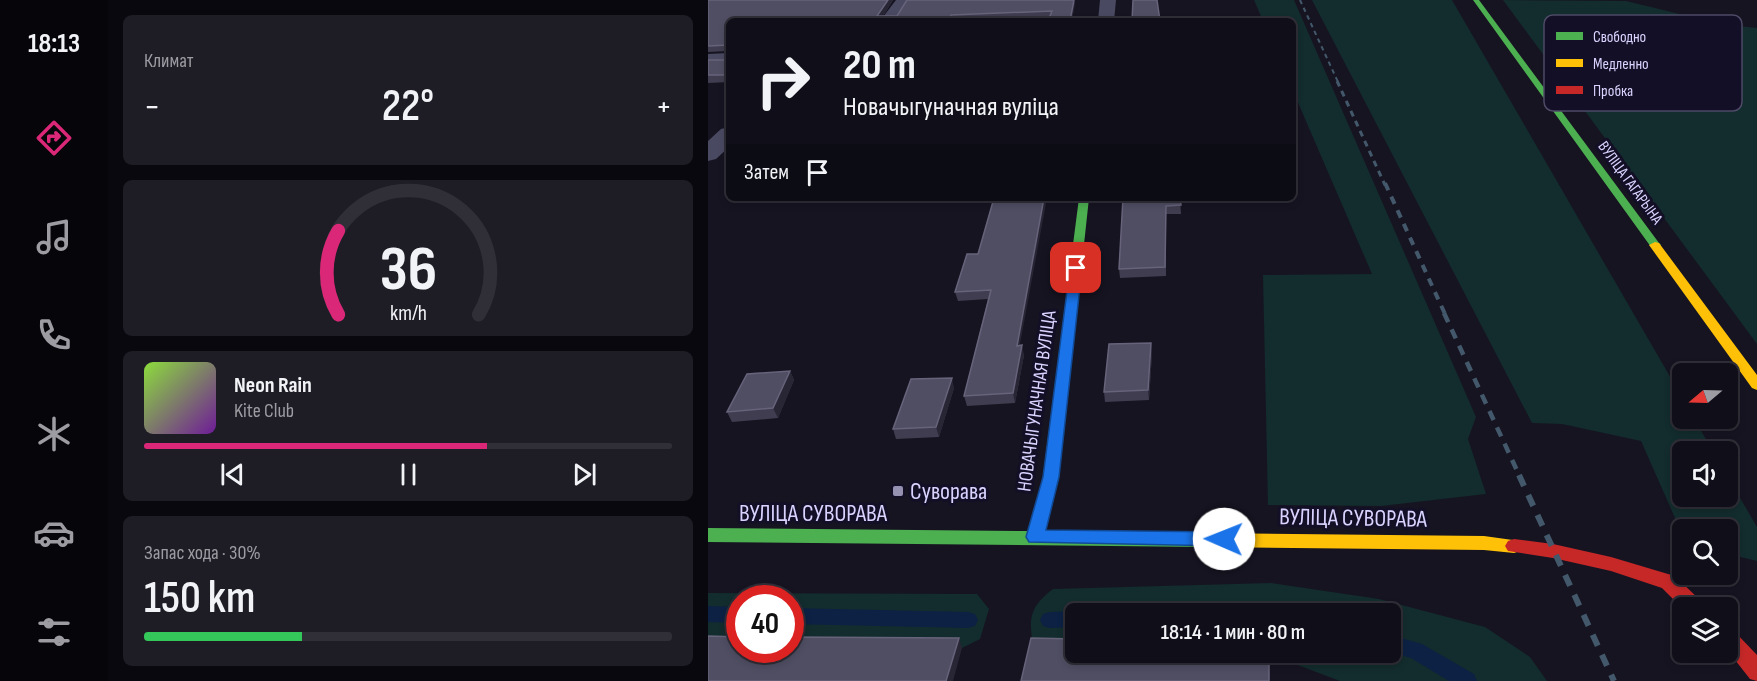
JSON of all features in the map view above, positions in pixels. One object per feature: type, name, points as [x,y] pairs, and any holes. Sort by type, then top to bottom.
[{"type":"street","points":[[890,18],[904,0]]},
{"type":"street","points":[[1106,18],[1108,0]]},
{"type":"street","name":"ВУЛІЦА ГАГАРЫНА","points":[[1476,0],[1544,93]]},
{"type":"street","points":[[708,60],[726,59]]},
{"type":"street","name":"ВУЛІЦА ГАГАРЫНА","points":[[1557,111],[1757,385]]},
{"type":"street","points":[[708,154],[726,137]]},
{"type":"street","name":"НОВАЧЫГУНАЧНАЯ ВУЛІЦА","points":[[1035,537],[1051,477],[1084,201]]},
{"type":"street","name":"ВУЛІЦА СУВОРАВА","points":[[708,535],[1484,543],[1553,551],[1611,564],[1668,582],[1684,597]]},
{"type":"street","points":[[1738,647],[1757,672]]},
{"type":"green space","points":[[1254,0],[1294,0],[1476,417],[1468,439],[1486,494],[1381,506],[1268,505],[1263,275],[1372,274],[1296,98],[1296,18],[1262,18]]},
{"type":"green space","points":[[1312,0],[1452,0],[1672,380],[1672,429],[1700,429],[1707,441],[1672,441],[1672,507],[1738,507],[1738,494],[1757,527],[1757,561],[1738,556],[1738,519],[1675,519],[1641,441],[1562,424],[1532,423]]},
{"type":"green space","points":[[1503,0],[1626,1],[1684,15],[1544,15],[1544,56]]},
{"type":"green space","points":[[1742,26],[1757,28],[1757,344],[1585,111],[1742,111]]},
{"type":"green space","points":[[1271,583],[1394,603],[1065,603],[1065,649],[1034,649],[1031,630],[1032,615],[1039,602],[1053,589]]},
{"type":"green space","points":[[708,593],[726,593],[726,647],[708,646]]},
{"type":"green space","points":[[804,593],[977,594],[989,609],[980,639],[962,648],[804,647]]},
{"type":"green space","points":[[1401,605],[1485,627],[1530,657],[1547,681],[1340,681],[1293,663],[1401,663]]},
{"type":"building","points":[[708,0],[888,0],[877,16],[897,16],[907,0],[1074,0],[1071,18],[1049,18],[1052,11],[951,15],[950,18],[726,18],[726,45],[708,46]]},
{"type":"building","points":[[1133,0],[1157,0],[1160,18],[1132,18]]},
{"type":"building","points":[[708,60],[726,60],[726,75],[708,75]]},
{"type":"building","points":[[993,201],[1043,201],[1017,346],[1022,345],[1013,393],[964,396],[991,290],[955,292],[967,254],[978,254]]},
{"type":"building","points":[[1123,201],[1180,201],[1181,205],[1166,206],[1165,267],[1119,269]]},
{"type":"building","points":[[1151,343],[1148,390],[1104,392],[1109,344]]},
{"type":"building","points":[[790,371],[773,408],[727,412],[747,374]]},
{"type":"building","points":[[952,378],[936,427],[893,429],[911,379]]},
{"type":"building","points":[[708,636],[726,637],[726,663],[804,663],[804,637],[959,638],[946,681],[708,681]]},
{"type":"building","points":[[1031,638],[1065,639],[1065,663],[1269,663],[1269,681],[1021,681]]},
{"type":"waterway","points":[[708,614],[726,615]]},
{"type":"waterway","points":[[804,616],[968,620]]},
{"type":"waterway","points":[[1050,620],[1065,619]]},
{"type":"waterway","points":[[1401,647],[1415,650],[1467,681]]},
{"type":"railway","points":[[1300,0],[1338,82]]},
{"type":"railway","points":[[1337,81],[1385,185]]},
{"type":"railway","points":[[1385,183],[1445,314]]},
{"type":"railway","points":[[1444,313],[1520,477]]},
{"type":"railway","points":[[1519,475],[1614,681]]},
{"type":"traffic: fast","points":[[1476,0],[1544,93]]},
{"type":"traffic: fast","points":[[1557,111],[1655,245]]},
{"type":"traffic: fast","points":[[1035,536],[1051,477],[1084,201]]},
{"type":"traffic: fast","points":[[708,535],[1207,540]]},
{"type":"traffic: slow","points":[[1655,245],[1757,385]]},
{"type":"traffic: slow","points":[[1207,540],[1484,543],[1514,546]]},
{"type":"traffic: jam","points":[[1514,546],[1553,551],[1611,564],[1668,582],[1684,597]]},
{"type":"traffic: jam","points":[[1738,647],[1757,672]]},
{"type":"place","name":"Суворава","points":[[898,491]]},
{"type":"route","points":[[1076,268],[1051,477],[1035,537],[1224,539]]}]
